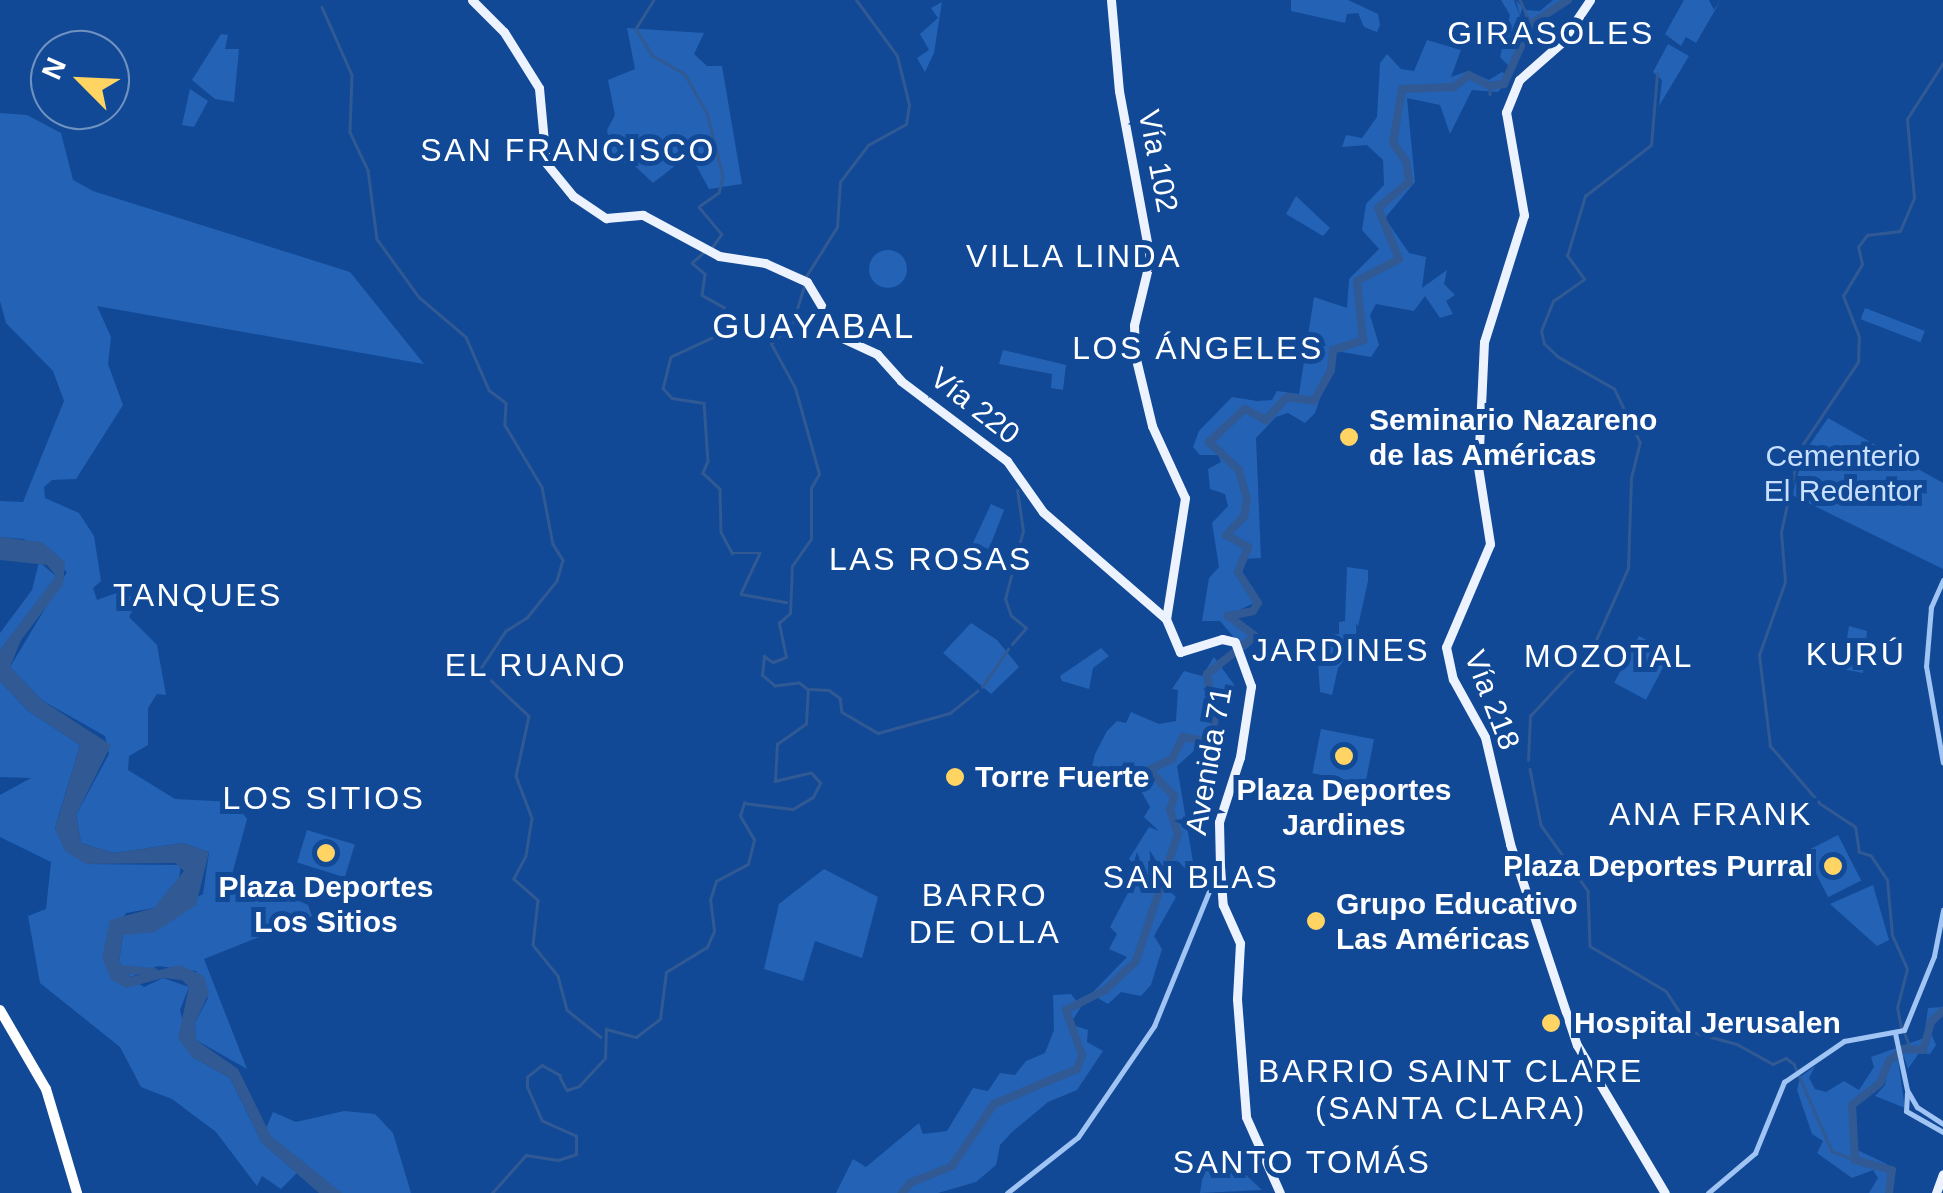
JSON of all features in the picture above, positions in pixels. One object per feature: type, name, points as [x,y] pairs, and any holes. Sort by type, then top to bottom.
[{"type":"highway","points":[[0,1010],[46,1090],[77,1193]]},
{"type":"main road","name":"Vía 220","points":[[472,0],[504,32],[539,88],[540,142],[554,177],[600,215],[643,215],[706,249],[803,279],[840,337],[877,354],[901,381],[1006,461],[1043,512],[1163,612],[1180,652],[1222,639],[1239,647],[1246,662]]},
{"type":"main road","name":"Vía 102","points":[[1111,0],[1119,92],[1150,258],[1134,325],[1135,354],[1152,426],[1185,498],[1163,612]]},
{"type":"main road","name":"Vía 218","points":[[1590,0],[1562,43],[1519,80],[1506,112],[1524,215],[1484,342],[1478,468],[1490,544],[1446,647],[1453,679],[1485,737],[1510,844],[1577,1045],[1666,1193]]},
{"type":"main road","name":"Avenida 71","points":[[1246,662],[1250,686],[1240,757],[1218,822],[1220,866],[1223,905],[1240,943],[1237,999],[1246,1117],[1280,1193]]},
{"type":"main road","points":[[1936,1193],[1943,1174]]},
{"type":"street","points":[[1943,580],[1931,607],[1926,666],[1943,763]]},
{"type":"street","points":[[1008,1193],[1063,1153],[1088,1124],[1157,1021],[1220,866]]},
{"type":"street","points":[[1204,910],[1223,905]]},
{"type":"street","points":[[1708,1193],[1755,1153],[1784,1082],[1844,1041],[1904,1030],[1934,956],[1943,910]]},
{"type":"street","points":[[1895,1033],[1906,1090],[1906,1112],[1943,1132]]},
{"type":"street","points":[[1906,1090],[1917,1107],[1943,1124]]},
{"type":"green space","points":[[1291,0],[1348,0],[1378,14],[1380,25],[1377,32],[1364,27],[1358,13],[1347,14],[1345,23],[1291,11]]},
{"type":"green space","points":[[1501,0],[1514,0],[1521,19],[1516,0],[1525,10],[1540,11],[1553,0],[1568,0],[1532,27],[1514,71],[1500,57],[1510,15]]},
{"type":"green space","points":[[1684,0],[1709,0],[1714,10],[1721,0],[1696,43],[1686,37],[1681,46],[1665,34]]},
{"type":"green space","points":[[942,2],[934,53],[925,72],[917,58],[929,50],[920,34],[938,18],[931,8]]},
{"type":"green space","points":[[627,28],[704,33],[694,54],[707,66],[722,66],[742,184],[709,189],[690,154],[653,183],[634,165],[612,160],[607,130],[615,115],[608,80],[635,69]]},
{"type":"green space","points":[[221,34],[228,35],[225,49],[239,49],[234,102],[215,99],[192,80]]},
{"type":"green space","points":[[1427,40],[1461,50],[1451,77],[1468,71],[1489,80],[1502,72],[1511,77],[1498,92],[1472,90],[1450,134],[1440,105],[1407,98],[1415,182],[1385,218],[1409,253],[1426,257],[1422,288],[1447,270],[1444,284],[1455,295],[1446,301],[1453,314],[1440,318],[1425,296],[1414,311],[1376,304],[1370,315],[1379,345],[1371,357],[1336,351],[1315,413],[1305,423],[1288,413],[1276,417],[1256,438],[1261,558],[1244,559],[1241,571],[1256,602],[1227,616],[1256,640],[1245,650],[1220,621],[1202,621],[1209,578],[1219,567],[1212,523],[1228,506],[1225,494],[1210,489],[1208,469],[1221,462],[1218,455],[1200,455],[1193,447],[1199,431],[1232,397],[1257,401],[1272,400],[1277,391],[1299,394],[1314,297],[1347,308],[1349,279],[1379,249],[1362,230],[1366,204],[1384,185],[1383,160],[1367,145],[1342,147],[1346,135],[1362,138],[1377,117],[1380,63],[1387,54],[1401,69],[1414,71]]},
{"type":"green space","points":[[1668,44],[1689,56],[1659,106],[1662,80],[1653,72]]},
{"type":"green space","points":[[190,89],[208,101],[194,127],[182,125]]},
{"type":"green space","points":[[0,113],[30,117],[30,130],[61,133],[73,180],[93,191],[350,272],[424,364],[97,306],[111,337],[108,364],[123,405],[76,479],[52,480],[44,487],[45,498],[79,513],[94,536],[101,581],[93,588],[97,600],[125,590],[136,604],[129,617],[157,645],[166,695],[157,694],[148,708],[148,745],[129,756],[128,770],[175,799],[234,802],[247,819],[230,882],[288,896],[308,905],[312,916],[204,959],[247,1069],[196,1040],[195,1023],[208,998],[196,971],[158,966],[131,977],[119,962],[123,935],[203,894],[209,852],[183,843],[114,853],[81,843],[76,815],[109,754],[105,736],[43,701],[10,667],[67,572],[24,539],[0,537],[0,501],[23,502],[64,401],[53,371],[6,323],[0,301]]},
{"type":"green space","points":[[1296,196],[1330,228],[1323,236],[1286,214]]},
{"type":"green space","points":[[888,250],[901,256],[907,269],[901,282],[888,288],[875,282],[869,269],[875,256]]},
{"type":"green space","points":[[1865,308],[1925,331],[1920,342],[1861,319]]},
{"type":"green space","points":[[1003,350],[1066,365],[1063,390],[1051,388],[1052,374],[999,364]]},
{"type":"green space","name":"Cementerio El Redentor","points":[[1828,418],[1943,483],[1943,569],[1792,495],[1804,453]]},
{"type":"green space","points":[[991,504],[1004,510],[989,549],[973,543]]},
{"type":"green space","points":[[39,562],[56,576],[0,650],[0,633],[32,590]]},
{"type":"green space","points":[[1347,567],[1368,570],[1368,581],[1353,649],[1338,668],[1332,695],[1320,692],[1318,662],[1330,661],[1328,634],[1339,634],[1339,622],[1345,621]]},
{"type":"green space","points":[[971,623],[997,640],[1019,667],[991,694],[943,653]]},
{"type":"green space","points":[[1849,626],[1867,631],[1863,673],[1842,669]]},
{"type":"green space","points":[[1639,636],[1671,653],[1646,700],[1614,683]]},
{"type":"green space","points":[[1101,648],[1109,656],[1093,668],[1089,689],[1062,681],[1060,676]]},
{"type":"green space","points":[[1214,657],[1235,686],[1208,712],[1218,718],[1221,745],[1196,749],[1177,766],[1196,880],[1177,860],[1168,890],[1176,897],[1154,936],[1162,949],[1151,985],[1141,996],[1121,992],[1108,1004],[1091,994],[1127,957],[1109,949],[1117,934],[1110,927],[1140,870],[1129,859],[1149,827],[1159,831],[1144,817],[1150,807],[1141,791],[1112,785],[1091,772],[1095,754],[1107,731],[1117,721],[1126,723],[1131,712],[1159,724],[1176,721],[1178,690],[1172,689],[1184,671],[1202,676]]},
{"type":"green space","points":[[0,681],[27,710],[80,745],[55,828],[86,864],[181,865],[178,884],[154,908],[126,913],[102,958],[144,987],[163,978],[189,987],[180,1010],[192,1057],[230,1078],[262,1143],[297,1173],[281,1189],[262,1176],[257,1186],[216,1132],[172,1099],[141,1087],[120,1047],[40,983],[28,916],[46,909],[51,862],[0,837],[0,795],[31,778],[0,777]]},
{"type":"green space","name":"Plaza Deportes Jardines","points":[[1321,729],[1374,739],[1365,783],[1312,773]]},
{"type":"green space","name":"Plaza Deportes Los Sitios","points":[[307,830],[355,845],[345,877],[297,863]]},
{"type":"green space","name":"Plaza Deportes Purral","points":[[1838,835],[1861,880],[1828,897],[1805,852]]},
{"type":"green space","points":[[824,869],[878,897],[862,958],[815,941],[803,981],[764,969],[779,904]]},
{"type":"green space","points":[[1873,885],[1889,940],[1877,946],[1830,904]]},
{"type":"green space","points":[[1071,994],[1081,1007],[1070,1024],[1088,1030],[1087,1042],[1103,1051],[1077,1090],[1048,1102],[1012,1132],[1000,1145],[996,1165],[976,1182],[938,1193],[836,1193],[853,1159],[866,1167],[919,1123],[923,1134],[947,1131],[973,1088],[988,1091],[1000,1073],[1015,1075],[1026,1061],[1045,1053],[1054,1030],[1053,995]]},
{"type":"green space","points":[[1943,1007],[1928,1026],[1936,1045],[1930,1054],[1919,1053],[1908,1069],[1904,1057],[1897,1058],[1889,1063],[1898,1059],[1905,1108],[1875,1096],[1885,1085],[1887,1073],[1855,1106],[1853,1148],[1887,1164],[1889,1193],[1869,1193],[1878,1178],[1873,1170],[1852,1178],[1817,1153],[1823,1141],[1812,1134],[1797,1090],[1800,1077],[1815,1066],[1809,1078],[1815,1089],[1826,1092],[1844,1081],[1859,1090],[1874,1067],[1871,1057],[1924,1038],[1928,1008]]},
{"type":"green space","points":[[344,1111],[375,1114],[393,1133],[411,1193],[330,1193],[264,1133],[273,1112],[296,1122]]},
{"type":"green space","points":[[1204,1169],[1246,1175],[1262,1190],[1200,1193]]},
{"type":"shaded area","points":[[0,537],[42,542],[65,562],[63,585],[21,640],[10,667],[43,701],[111,745],[76,815],[81,843],[114,853],[183,843],[209,852],[196,905],[155,932],[123,935],[119,962],[131,977],[180,965],[204,976],[209,993],[195,1023],[196,1040],[238,1069],[271,1136],[342,1193],[319,1193],[262,1143],[230,1078],[192,1057],[178,1038],[189,987],[182,980],[163,978],[126,988],[111,979],[102,958],[110,920],[154,908],[184,871],[175,863],[86,864],[65,851],[55,829],[80,745],[27,710],[0,681],[0,650],[56,576],[47,565],[0,560]]},
{"type":"waterway","points":[[654,0],[636,29],[652,55],[685,74],[707,113],[723,176],[719,193],[699,207],[722,234],[713,247]]},
{"type":"waterway","points":[[805,278],[837,227],[840,182],[868,145],[906,124],[909,105],[897,56],[856,0]]},
{"type":"waterway","points":[[1520,0],[1531,24]]},
{"type":"waterway","points":[[902,1193],[910,1183],[952,1166],[994,1104],[1077,1069],[1082,1055],[1066,1010],[1105,990],[1136,961],[1178,834],[1170,810],[1174,796],[1149,770],[1172,759],[1183,737],[1217,743],[1207,674],[1255,636],[1228,616],[1253,611],[1258,603],[1238,572],[1248,547],[1226,535],[1244,517],[1247,500],[1239,470],[1209,442],[1245,409],[1266,420],[1287,397],[1314,401],[1331,370],[1333,350],[1363,340],[1357,281],[1399,259],[1378,208],[1409,182],[1406,161],[1393,143],[1402,89],[1454,87],[1469,75],[1490,86],[1504,84],[1531,24],[1568,0]]},
{"type":"waterway","points":[[322,7],[352,75],[350,132],[368,170],[377,239],[419,297],[466,337],[489,390],[506,403],[505,425],[542,487],[553,544],[563,560],[557,581],[527,618],[506,631],[480,670],[529,716],[516,776],[532,818],[526,856],[514,879],[538,900],[533,945],[558,976],[567,1010],[601,1037]]},
{"type":"waterway","points":[[1901,1028],[1897,1008],[1907,969],[1892,935],[1887,880],[1871,856],[1859,852],[1855,827],[1820,804],[1770,746],[1759,655],[1785,582],[1781,532],[1799,450],[1858,362],[1859,337],[1843,296],[1862,264],[1858,247],[1867,235],[1900,231],[1914,198],[1907,119],[1943,63]]},
{"type":"waterway","points":[[1528,760],[1530,716],[1592,649],[1628,568],[1631,478],[1640,443],[1614,389],[1558,357],[1544,344],[1541,331],[1553,301],[1584,279],[1567,256],[1585,196],[1651,145],[1657,74]]},
{"type":"waterway","points":[[1490,86],[1490,94]]},
{"type":"waterway","points":[[706,251],[692,263],[705,274],[702,295],[724,307],[723,324],[714,337],[671,357],[663,388],[672,398],[704,403],[708,461],[703,473],[720,489],[721,532],[732,553],[760,553],[741,594],[786,602]]},
{"type":"waterway","points":[[560,1077],[567,1090],[579,1086],[605,1058],[606,1029],[636,1037],[660,1019],[666,972],[707,947],[714,931],[710,900],[716,881],[748,864],[754,840],[740,816],[744,803],[793,809],[813,797],[820,783],[811,773],[775,781],[777,744],[806,724],[808,690],[799,683],[775,686],[762,675],[764,656],[773,662],[786,657],[779,623],[790,613],[792,566],[811,539],[811,488],[819,474],[795,388],[771,344],[793,322],[804,286]]},
{"type":"waterway","points":[[1012,644],[1026,628],[1011,616],[1005,599],[1023,531],[1017,490]]},
{"type":"waterway","points":[[982,687],[1008,649]]},
{"type":"waterway","points":[[810,689],[829,690],[840,698],[842,712],[878,733],[950,713],[977,691]]},
{"type":"waterway","points":[[1530,769],[1541,825],[1588,891],[1590,946],[1666,991],[1693,1032],[1737,1044],[1773,1064],[1786,1058],[1794,1064],[1832,1151],[1855,1160]]},
{"type":"waterway","points":[[121,969],[154,972]]},
{"type":"waterway","points":[[1889,1193],[1892,1170],[1855,1160],[1852,1105],[1880,1083],[1889,1061],[1904,1049],[1923,1050],[1931,1022],[1943,1011]]},
{"type":"waterway","points":[[1905,1034],[1911,1049]]},
{"type":"waterway","points":[[492,1193],[526,1155],[558,1160],[576,1154],[576,1136],[542,1121],[527,1087],[527,1077],[542,1065],[560,1075]]},
{"type":"place","name":"Seminario Nazareno de las Américas","points":[[1349,437]]},
{"type":"place","name":"Plaza Deportes Jardines","points":[[1344,756]]},
{"type":"place","name":"Torre Fuerte","points":[[955,777]]},
{"type":"place","name":"Plaza Deportes Los Sitios","points":[[326,853]]},
{"type":"place","name":"Plaza Deportes Purral","points":[[1833,866]]},
{"type":"place","name":"Grupo Educativo Las Américas","points":[[1316,921]]},
{"type":"place","name":"Hospital Jerusalen","points":[[1551,1023]]},
{"type":"district","name":"GIRASOLES","points":[[1551,33]]},
{"type":"district","name":"SAN FRANCISCO","points":[[568,150]]},
{"type":"district","name":"VILLA LINDA","points":[[1074,256]]},
{"type":"district","name":"GUAYABAL","points":[[814,326]]},
{"type":"district","name":"LOS ÁNGELES","points":[[1198,348]]},
{"type":"district","name":"LAS ROSAS","points":[[931,559]]},
{"type":"district","name":"TANQUES","points":[[198,595]]},
{"type":"district","name":"JARDINES","points":[[1341,650]]},
{"type":"district","name":"KURÚ","points":[[1856,654]]},
{"type":"district","name":"MOZOTAL","points":[[1609,656]]},
{"type":"district","name":"EL RUANO","points":[[536,665]]},
{"type":"district","name":"LOS SITIOS","points":[[324,798]]},
{"type":"district","name":"ANA FRANK","points":[[1711,814]]},
{"type":"district","name":"SAN BLAS","points":[[1191,877]]},
{"type":"district","name":"BARRO DE OLLA","points":[[985,914]]},
{"type":"district","name":"BARRIO SAINT CLARE (SANTA CLARA)","points":[[1451,1090]]},
{"type":"district","name":"SANTO TOMÁS","points":[[1302,1162]]}]
